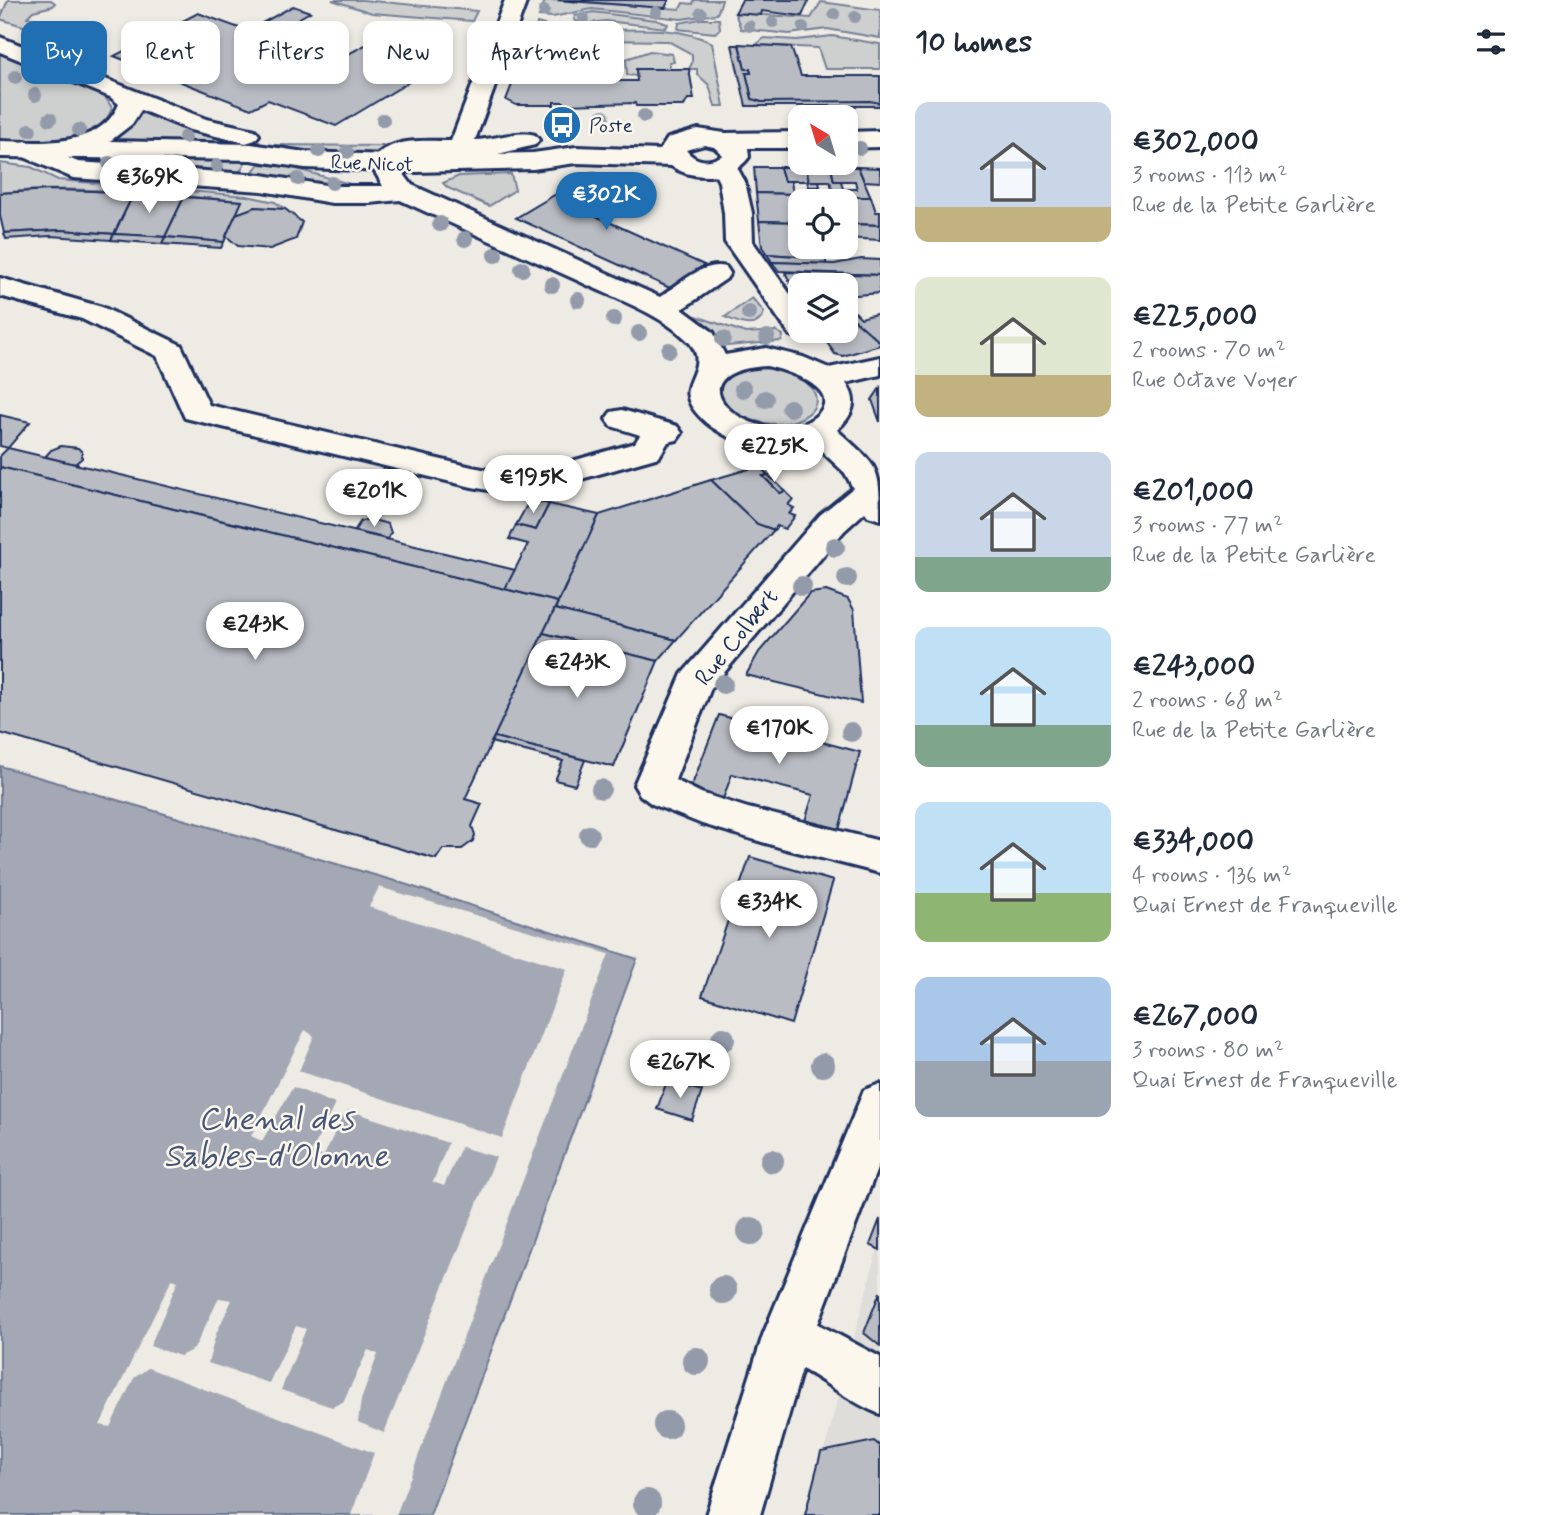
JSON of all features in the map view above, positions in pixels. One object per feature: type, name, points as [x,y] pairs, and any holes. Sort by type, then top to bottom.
[{"type":"street","points":[[463,139],[516,0]]},
{"type":"street","name":"Rue Nicot","points":[[0,44],[199,125],[257,137],[300,141],[526,140],[683,160]]},
{"type":"street","points":[[68,148],[97,137],[129,113],[132,102],[119,92]]},
{"type":"street","points":[[858,140],[880,139]]},
{"type":"street","points":[[526,140],[489,148],[409,149],[396,152],[383,163],[394,183],[404,191],[661,310],[692,329],[707,344],[712,372]]},
{"type":"street","points":[[683,160],[708,168],[728,155],[788,142]]},
{"type":"street","points":[[13,149],[73,170],[262,183],[296,197],[404,191]]},
{"type":"street","name":"Rue Nicot","points":[[13,149],[251,152],[305,160],[383,163],[533,160],[576,155],[683,160]]},
{"type":"street","points":[[728,155],[788,158]]},
{"type":"street","points":[[728,155],[738,213],[739,242],[788,313]]},
{"type":"street","points":[[858,158],[880,158]]},
{"type":"street","points":[[661,310],[716,274]]},
{"type":"street","points":[[0,287],[92,313],[170,351],[196,411],[472,477],[521,486],[648,450],[660,435],[715,415]]},
{"type":"street","points":[[793,361],[801,353],[803,343]]},
{"type":"street","points":[[766,357],[793,361],[825,378],[837,393],[837,409],[826,423],[817,429],[793,436],[764,436],[736,428],[707,407],[703,388],[712,372],[741,359],[766,357]]},
{"type":"street","points":[[825,378],[880,366]]},
{"type":"street","points":[[622,419],[660,435]]},
{"type":"street","points":[[817,429],[859,468],[875,499]]},
{"type":"street","name":"Rue Colbert","points":[[875,499],[832,523],[695,683],[654,785],[659,792],[693,806],[857,853],[880,857]]},
{"type":"street","points":[[733,1515],[748,1453],[788,1335],[880,1104]]},
{"type":"street","points":[[788,1335],[858,1372],[880,1389]]},
{"type":"shaded area","points":[[8,0],[51,0],[55,3],[53,6],[33,11],[27,17],[48,21],[21,21],[21,25],[0,19]]},
{"type":"shaded area","points":[[332,0],[362,0],[477,11],[472,21],[372,13]]},
{"type":"shaded area","points":[[694,0],[722,0],[717,14],[681,19],[592,9],[553,17],[539,16],[545,1],[680,9],[683,3],[693,4]]},
{"type":"shaded area","points":[[821,2],[880,10],[880,38],[827,29],[789,34],[741,29],[735,13],[811,18]]},
{"type":"shaded area","points":[[593,12],[668,24],[666,28],[624,21],[576,21],[575,16]]},
{"type":"shaded area","points":[[719,19],[720,29],[715,33],[678,29],[679,23]]},
{"type":"shaded area","points":[[624,30],[670,31],[692,35],[712,43],[724,106],[715,106],[709,85],[697,74],[697,69],[689,69],[692,54],[668,41],[624,40]]},
{"type":"shaded area","points":[[832,36],[880,44],[880,69],[825,69],[818,48],[756,45],[764,38],[797,40]]},
{"type":"shaded area","points":[[650,51],[672,54],[674,62],[669,62],[669,69],[636,69],[637,76],[627,75],[626,59]]},
{"type":"shaded area","points":[[0,52],[21,61],[21,84],[77,84],[104,95],[112,108],[105,121],[80,136],[47,142],[0,142]]},
{"type":"shaded area","points":[[141,109],[234,140],[259,142],[255,148],[110,143],[109,138]]},
{"type":"shaded area","points":[[273,145],[385,146],[369,163],[320,153],[271,149]]},
{"type":"shaded area","points":[[86,159],[246,161],[238,175],[79,163]]},
{"type":"shaded area","points":[[0,163],[31,167],[58,180],[247,196],[275,202],[285,209],[255,207],[236,214],[242,201],[121,191],[0,193]]},
{"type":"shaded area","points":[[259,164],[290,167],[371,190],[285,185],[250,175]]},
{"type":"shaded area","points":[[511,174],[515,190],[489,206],[448,188],[443,183],[459,176]]},
{"type":"shaded area","points":[[752,298],[764,312],[757,322],[748,324],[725,317]]},
{"type":"shaded area","points":[[696,316],[746,333],[776,331],[783,335],[782,341],[727,346],[716,343],[694,321]]},
{"type":"shaded area","points":[[752,368],[781,370],[803,380],[814,393],[814,407],[797,420],[779,424],[760,422],[743,416],[722,397],[722,386],[731,376]]},
{"type":"shaded area","points":[[880,1239],[880,1515],[807,1515]]},
{"type":"water","name":"Chenal des Sables-d'Olonne","points":[[0,766],[395,881],[637,959],[430,1515],[0,1515]]},
{"type":"pier","points":[[379,887],[609,954],[396,1515],[351,1515],[374,1453],[148,1368],[134,1378],[110,1427],[100,1425],[172,1279],[178,1281],[150,1346],[180,1356],[194,1349],[219,1298],[232,1300],[216,1334],[208,1363],[269,1383],[296,1326],[306,1329],[281,1390],[332,1407],[343,1402],[368,1350],[378,1354],[361,1400],[358,1422],[384,1433],[496,1157],[461,1147],[444,1186],[433,1182],[448,1143],[348,1110],[324,1156],[311,1153],[335,1104],[293,1087],[262,1141],[251,1136],[305,1030],[314,1036],[299,1071],[502,1138],[567,969],[369,907]]},
{"type":"building","points":[[558,0],[669,0],[665,8]]},
{"type":"building","points":[[742,0],[809,0],[802,16],[762,11],[761,15],[735,13]]},
{"type":"building","points":[[293,6],[310,12],[294,21],[266,21]]},
{"type":"building","points":[[198,13],[234,26],[234,84],[349,84],[349,54],[363,46],[363,84],[406,84],[336,126],[268,100],[251,109],[186,84],[220,84],[220,21],[182,21]]},
{"type":"building","points":[[739,44],[791,47],[801,76],[880,76],[880,103],[761,102],[752,99],[746,73],[751,73],[750,69],[745,69]]},
{"type":"building","points":[[732,45],[739,45],[745,69],[750,69],[751,73],[746,73],[752,99],[761,102],[880,103],[880,106],[746,106]]},
{"type":"building","points":[[636,69],[689,69],[694,99],[688,99],[684,106],[636,106],[635,103],[564,105],[564,102],[554,102],[554,105],[516,105],[506,100],[512,84],[624,84],[624,81],[637,81]]},
{"type":"building","points":[[754,167],[780,167],[784,181],[791,181],[792,189],[788,189],[788,194],[756,193]]},
{"type":"building","points":[[780,167],[788,167],[788,175],[808,175],[809,181],[819,181],[820,187],[809,187],[807,181],[784,181]]},
{"type":"building","points":[[858,167],[871,197],[858,197],[855,181],[834,181],[833,175],[858,175]]},
{"type":"building","points":[[858,167],[880,168],[880,182],[864,181]]},
{"type":"building","points":[[593,172],[627,187],[610,198],[615,200],[608,204],[603,202],[587,212],[704,265],[670,288],[516,218]]},
{"type":"building","points":[[808,175],[833,175],[834,181],[841,181],[843,189],[832,189],[830,181],[809,181]]},
{"type":"building","points":[[51,190],[134,193],[114,234],[61,230],[4,233],[0,216],[0,193]]},
{"type":"building","points":[[134,193],[184,197],[165,237],[114,234]]},
{"type":"building","points":[[756,193],[788,194],[788,222],[759,221]]},
{"type":"building","points":[[184,197],[242,201],[224,242],[165,237]]},
{"type":"building","points":[[858,197],[871,197],[876,212],[880,212],[880,225],[858,224]]},
{"type":"building","points":[[255,207],[285,209],[302,222],[296,239],[270,249],[238,246],[226,236],[236,214]]},
{"type":"building","points":[[759,221],[788,222],[788,255],[767,254],[762,247]]},
{"type":"building","points":[[858,224],[880,225],[880,240],[858,239]]},
{"type":"building","points":[[61,230],[114,234],[111,240],[50,236],[6,239],[4,233]]},
{"type":"building","points":[[114,234],[165,237],[162,244],[111,240]]},
{"type":"building","points":[[165,237],[224,242],[221,248],[162,244]]},
{"type":"building","points":[[767,254],[788,255],[788,259],[826,259],[826,264],[772,262]]},
{"type":"building","points":[[861,259],[880,260],[880,275],[779,271],[772,262],[834,264]]},
{"type":"building","points":[[858,274],[879,275],[880,293],[858,295]]},
{"type":"building","points":[[880,313],[880,342],[858,323],[858,315],[861,318]]},
{"type":"building","points":[[858,322],[880,342],[880,345],[843,356],[835,354],[827,343],[858,343]]},
{"type":"building","points":[[880,388],[880,422],[872,400]]},
{"type":"building","points":[[0,415],[30,422],[8,448],[0,446]]},
{"type":"building","points":[[61,446],[78,448],[82,452],[82,458],[75,464],[45,457],[51,450]]},
{"type":"building","points":[[8,448],[515,570],[505,589],[0,467],[0,456]]},
{"type":"building","points":[[759,466],[768,475],[763,476],[780,493],[785,491],[793,499],[788,505],[794,508],[789,514],[795,516],[785,529],[777,526],[774,530],[757,524],[711,480]]},
{"type":"building","points":[[0,467],[558,602],[465,799],[482,804],[472,826],[475,835],[473,841],[462,849],[443,849],[436,859],[0,733]]},
{"type":"building","points":[[768,475],[785,491],[780,493],[763,476]]},
{"type":"building","points":[[711,480],[757,524],[774,530],[676,640],[555,609],[599,515]]},
{"type":"building","points":[[530,500],[549,504],[536,530],[516,525]]},
{"type":"building","points":[[549,504],[599,515],[558,602],[505,589],[528,544],[509,539],[516,525],[536,530]]},
{"type":"building","points":[[370,519],[388,524],[391,533],[388,539],[354,531],[361,521]]},
{"type":"building","points":[[826,591],[848,599],[854,610],[861,703],[746,675],[759,652],[810,593]]},
{"type":"building","points":[[555,609],[676,640],[658,661],[543,633]]},
{"type":"building","points":[[543,633],[658,661],[614,767],[494,737]]},
{"type":"building","points":[[719,715],[860,752],[839,830],[805,821],[813,795],[732,774],[723,799],[690,790]]},
{"type":"building","points":[[494,737],[585,760],[575,785],[555,780],[563,761],[491,742]]},
{"type":"building","points":[[750,857],[833,881],[791,1024],[702,996]]},
{"type":"building","points":[[667,1081],[702,1091],[692,1120],[657,1109]]},
{"type":"building","points":[[880,1219],[880,1250],[870,1245]]},
{"type":"building","points":[[880,1292],[880,1346],[864,1333]]},
{"type":"building","points":[[874,1441],[880,1446],[880,1515],[805,1515],[821,1452]]},
{"type":"place","name":"Poste","points":[[562,125]]}]
